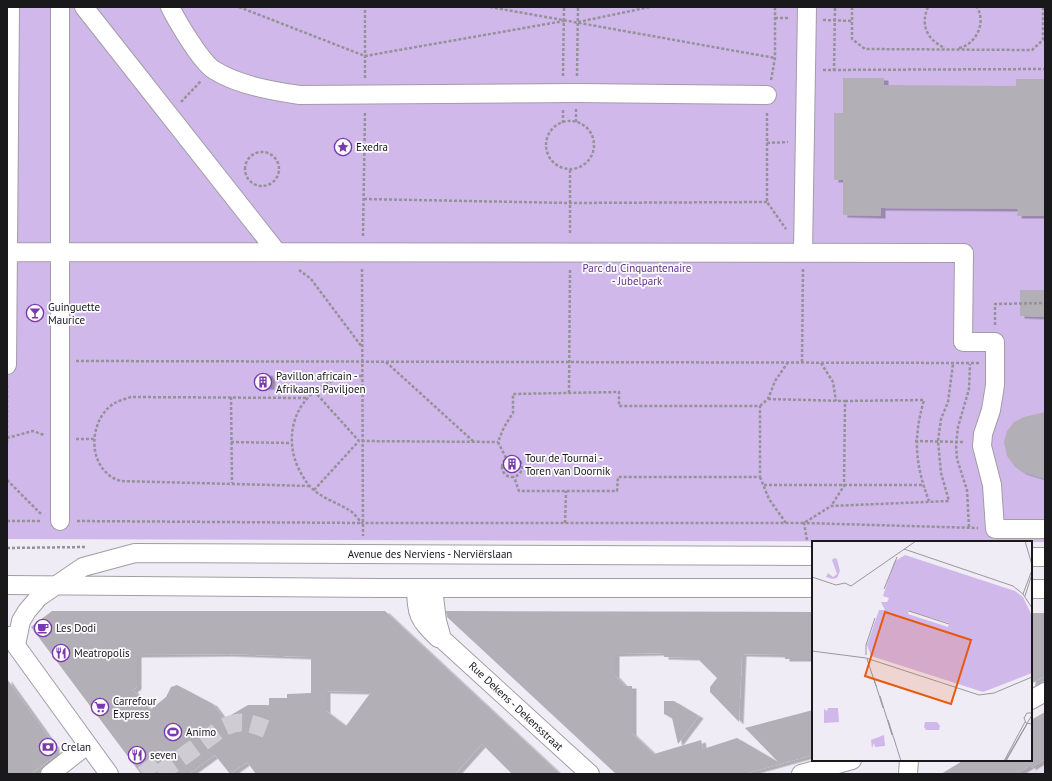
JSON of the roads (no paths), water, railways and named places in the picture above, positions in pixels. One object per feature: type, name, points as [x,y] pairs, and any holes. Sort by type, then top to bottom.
[{"type":"street","points":[[7,364],[10,7]]},
{"type":"street","points":[[60,7],[58,439],[60,521]]},
{"type":"street","points":[[84,7],[277,252]]},
{"type":"street","points":[[170,7],[182,28],[213,70],[251,84],[280,92],[300,95],[570,93],[767,96]]},
{"type":"street","points":[[801,12],[806,70],[803,252]]},
{"type":"street","points":[[8,252],[964,253],[963,342],[996,342],[994,392],[991,410],[983,434],[982,446],[992,485],[995,529],[1045,529]]},
{"type":"street","name":"Avenue des Nerviens - Nerviërslaan","points":[[11,640],[27,610],[39,597],[54,585],[83,567],[135,553],[810,551]]},
{"type":"street","points":[[1032,557],[1045,557]]},
{"type":"street","points":[[7,585],[425,588],[812,588]]},
{"type":"street","name":"Rue Dekens - Dekensstraat","points":[[425,588],[442,639],[524,711],[590,774]]},
{"type":"street","points":[[1032,589],[1045,589]]},
{"type":"street","points":[[11,640],[109,774]]},
{"type":"street","points":[[1032,699],[1045,692]]},
{"type":"street","points":[[50,774],[87,745]]},
{"type":"street","points":[[801,774],[848,761]]},
{"type":"street","points":[[908,774],[909,761]]},
{"type":"tunnel","points":[[159,774],[228,725],[244,722],[266,729]]},
{"type":"tunnel","points":[[145,762],[154,774]]},
{"type":"place","name":"Exedra","points":[[343,147]]},
{"type":"place","name":"Guinguette Maurice","points":[[35,313]]},
{"type":"place","name":"Pavillon africain - Afrikaans Paviljoen","points":[[263,382]]},
{"type":"place","name":"Tour de Tournai - Toren van Doornik","points":[[512,464]]},
{"type":"place","name":"Les Dodi","points":[[43,628]]},
{"type":"place","name":"Meatropolis","points":[[61,653]]},
{"type":"place","name":"Carrefour Express","points":[[100,707]]},
{"type":"place","name":"Animo","points":[[173,732]]},
{"type":"place","name":"Crelan","points":[[48,747]]},
{"type":"place","name":"seven","points":[[137,755]]},
{"type":"park label","name":"Parc du Cinquantenaire - Jubelpark","points":[[637,274]]}]
